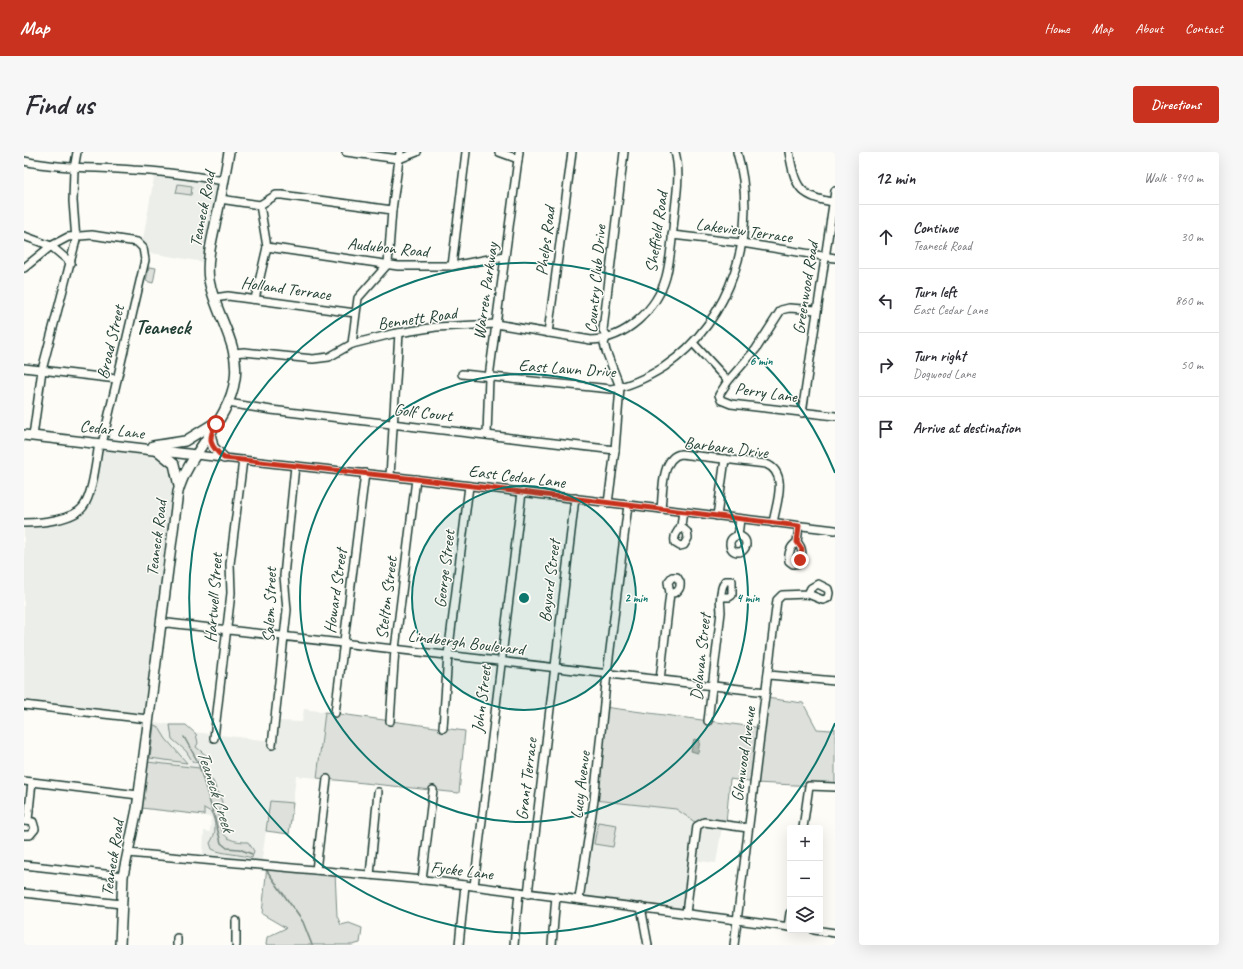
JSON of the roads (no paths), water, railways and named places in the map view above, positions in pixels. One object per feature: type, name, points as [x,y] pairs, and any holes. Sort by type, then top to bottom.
[{"type":"main road","name":"Teaneck Road","points":[[120,945],[123,876],[138,795],[179,489],[184,475],[228,403],[235,379],[234,353],[214,298],[209,280],[208,266],[229,152]]},
{"type":"main road","points":[[137,448],[185,441],[218,420]]},
{"type":"main road","points":[[210,434],[213,447],[224,458]]},
{"type":"main road","name":"Cedar Lane","points":[[28,435],[196,455]]},
{"type":"main road","points":[[156,450],[174,464],[179,489]]},
{"type":"street","points":[[28,435],[42,370],[71,263],[76,236],[72,201],[74,169],[77,152]]},
{"type":"street","points":[[346,152],[400,155],[417,152]]},
{"type":"street","points":[[452,266],[466,152]]},
{"type":"street","points":[[499,152],[518,156]]},
{"type":"street","name":"Phelps Road","points":[[548,333],[572,152]]},
{"type":"street","name":"Country Club Drive","points":[[608,502],[615,450],[620,387],[606,351],[604,343],[607,336],[603,330],[624,152]]},
{"type":"street","name":"Sheffield Road","points":[[607,336],[623,331],[636,322],[657,298],[668,268],[678,179],[676,152]]},
{"type":"street","name":"East Lawn Drive","points":[[462,374],[468,373],[489,377],[602,389],[620,387],[659,370],[693,343],[712,319],[727,292],[742,242],[745,201],[742,171],[737,152]]},
{"type":"street","points":[[789,152],[793,176],[799,188],[814,199],[833,202]]},
{"type":"street","points":[[352,344],[356,303],[361,294],[388,264],[392,210],[400,155]]},
{"type":"street","name":"Warren Parkway","points":[[487,435],[489,377],[518,156]]},
{"type":"street","points":[[24,161],[47,166],[74,169],[142,170],[224,182]]},
{"type":"street","name":"Greenwood Road","points":[[802,413],[835,191]]},
{"type":"street","points":[[220,199],[260,205],[276,195],[282,195],[392,210]]},
{"type":"street","points":[[255,299],[267,247],[260,205]]},
{"type":"street","name":"Broad Street","points":[[24,523],[69,516],[83,507],[88,497],[145,260],[143,247],[137,242],[92,235],[76,236]]},
{"type":"street","name":"Lakeview Terrace","points":[[672,235],[742,242],[835,258]]},
{"type":"street","points":[[24,236],[51,246],[71,263]]},
{"type":"street","points":[[24,268],[51,246],[68,237],[76,236]]},
{"type":"street","name":"Audubon Road","points":[[267,247],[388,264],[452,266],[505,256]]},
{"type":"street","name":"Holland Terrace","points":[[214,298],[223,295],[355,313]]},
{"type":"street","name":"Perry Lane","points":[[817,310],[789,308],[780,310],[756,350],[728,381],[719,395],[724,402],[835,416]]},
{"type":"street","name":"Bennett Road","points":[[234,353],[244,352],[317,359],[333,356],[352,344],[399,333],[436,327],[496,324],[591,340],[599,340],[607,336]]},
{"type":"street","points":[[390,476],[392,424],[399,333]]},
{"type":"street","points":[[693,343],[728,381]]},
{"type":"street","points":[[24,368],[117,379]]},
{"type":"street","name":"Golf Court","points":[[228,403],[271,410],[615,450]]},
{"type":"street","name":"Barbara Drive","points":[[661,509],[667,465],[670,458],[681,454],[766,464],[777,472],[780,484],[773,523]]},
{"type":"street","name":"East Cedar Lane","points":[[196,455],[365,473],[835,530]]},
{"type":"street","points":[[717,516],[725,459]]},
{"type":"street","name":"Hartwell Street","points":[[214,738],[231,593],[230,564],[243,460]]},
{"type":"street","name":"Salem Street","points":[[272,745],[288,610],[284,576],[295,466]]},
{"type":"street","name":"Howard Street","points":[[335,713],[365,473]]},
{"type":"street","name":"Stelton Street","points":[[390,721],[395,649],[416,479]]},
{"type":"street","name":"George Street","points":[[443,728],[448,655],[469,486]]},
{"type":"street","name":"John Street","points":[[474,886],[522,492]]},
{"type":"street","name":"Bayard Street","points":[[554,667],[575,498]]},
{"type":"street","name":"Lucy Avenue","points":[[579,899],[594,800],[606,674],[628,505]]},
{"type":"street","points":[[681,527],[683,512]]},
{"type":"street","points":[[738,536],[740,519]]},
{"type":"street","points":[[797,542],[799,526]]},
{"type":"street","points":[[660,680],[670,592]]},
{"type":"street","name":"Glenwood Avenue","points":[[734,945],[777,600],[782,595],[808,594]]},
{"type":"street","name":"Delavan Street","points":[[708,721],[721,612],[721,597]]},
{"type":"street","name":"Lindbergh Boulevard","points":[[162,624],[168,623],[766,692]]},
{"type":"street","name":"Grant Terrace","points":[[528,894],[554,667]]},
{"type":"street","points":[[768,675],[835,681]]},
{"type":"street","points":[[24,705],[148,719]]},
{"type":"street","points":[[316,870],[327,779]]},
{"type":"street","points":[[24,781],[138,795]]},
{"type":"street","points":[[24,835],[30,835],[35,829],[32,822],[26,821],[32,782]]},
{"type":"street","points":[[802,825],[809,786],[835,787]]},
{"type":"street","points":[[422,880],[433,790]]},
{"type":"street","points":[[370,875],[378,792]]},
{"type":"street","points":[[686,913],[697,826],[704,822],[748,828]]},
{"type":"street","name":"Fycke Lane","points":[[128,853],[422,880],[787,927]]},
{"type":"street","points":[[24,865],[123,876]]},
{"type":"street","points":[[459,945],[465,885]]},
{"type":"street","points":[[514,945],[519,892]]},
{"type":"street","points":[[24,893],[121,904]]},
{"type":"street","points":[[552,945],[556,896]]},
{"type":"street","points":[[641,907],[648,945]]},
{"type":"street","points":[[236,921],[236,945]]},
{"type":"street","points":[[823,931],[835,933]]},
{"type":"waterway","name":"Teaneck Creek","points":[[184,737],[198,762],[221,843],[227,848],[239,849],[252,854]]},
{"type":"waterway","name":"Teaneck Creek","points":[[265,868],[303,922],[312,945]]},
{"type":"district","name":"Teaneck","points":[[163,327]]}]
